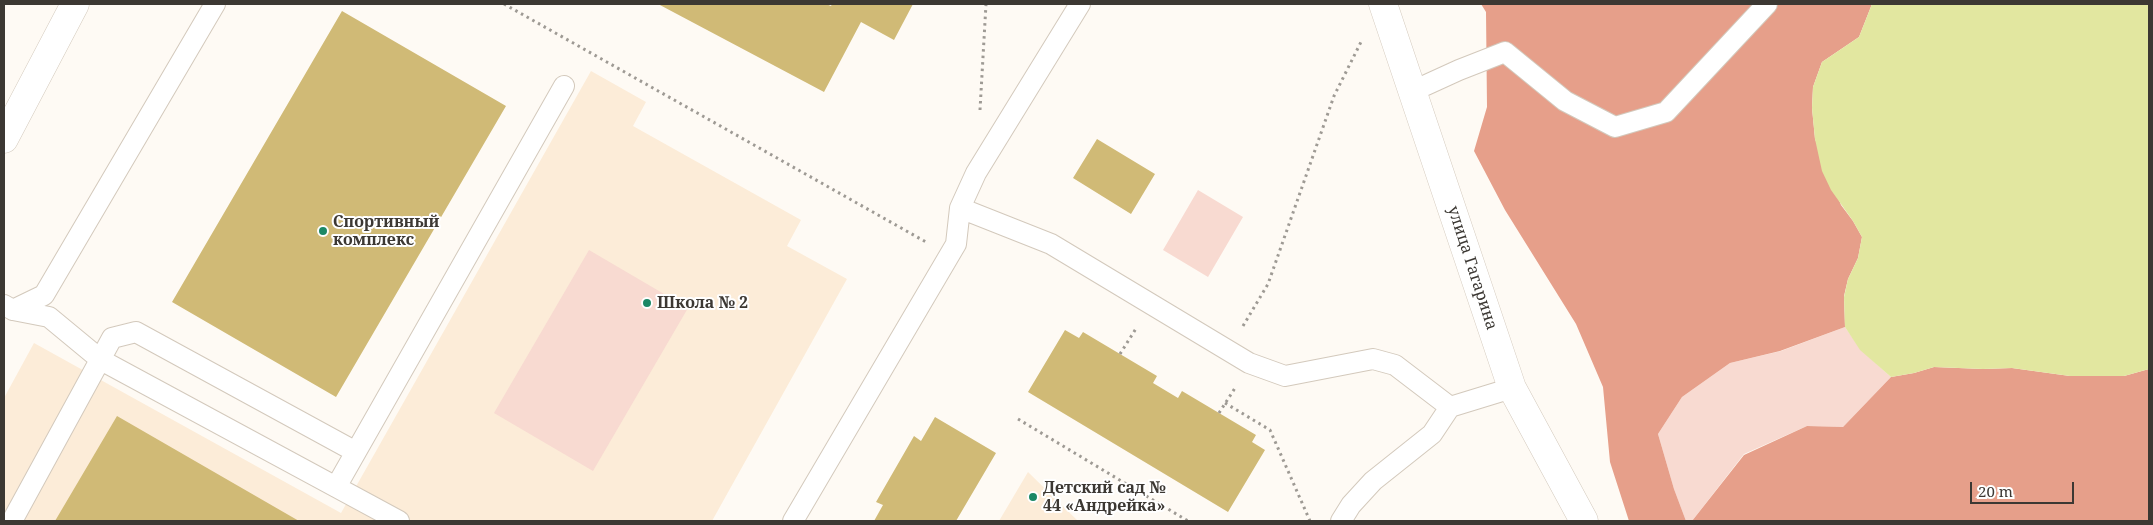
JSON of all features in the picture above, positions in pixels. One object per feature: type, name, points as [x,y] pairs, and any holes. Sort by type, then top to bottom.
[{"type":"street","points":[[4,139],[75,4]]},
{"type":"street","name":"улица Гагарина","points":[[1384,4],[1512,388],[1584,521]]},
{"type":"lane","points":[[8,308],[44,295],[215,4]]},
{"type":"lane","points":[[793,521],[956,244],[960,208],[976,173],[1080,4]]},
{"type":"lane","points":[[1413,91],[1458,70],[1505,52],[1565,101],[1615,127],[1666,112],[1767,4]]},
{"type":"lane","points":[[336,487],[564,86]]},
{"type":"lane","points":[[960,208],[1051,244],[1249,363],[1285,376],[1373,358],[1395,365],[1450,407]]},
{"type":"lane","points":[[8,308],[49,317],[101,360],[399,521]]},
{"type":"lane","points":[[12,521],[112,338],[136,332],[356,452]]},
{"type":"lane","points":[[1341,521],[1351,505],[1373,481],[1432,434],[1450,407],[1512,388]]},
{"type":"path","points":[[504,4],[949,255]]},
{"type":"path","points":[[979,114],[986,4]]},
{"type":"path","points":[[1228,351],[1268,284],[1334,96],[1363,37]]},
{"type":"path","points":[[1225,403],[1270,430],[1310,521]]},
{"type":"path","points":[[1018,419],[1188,521]]},
{"type":"shaded area","points":[[1481,4],[1872,4],[1859,37],[1822,62],[1813,87],[1812,108],[1815,139],[1841,205],[1862,237],[1858,258],[1848,279],[1844,296],[1845,327],[1780,351],[1730,363],[1682,397],[1658,434],[1674,489],[1686,521],[1629,521],[1610,462],[1603,387],[1576,324],[1505,210],[1474,151],[1487,107],[1486,12]]},
{"type":"shaded area","points":[[1872,4],[2149,4],[2149,369],[2124,376],[2070,376],[2012,368],[1934,367],[1891,377],[1860,350],[1845,327],[1844,297],[1848,279],[1858,258],[1862,237],[1831,190],[1822,171],[1815,139],[1812,108],[1813,87],[1822,62],[1859,37]]},
{"type":"shaded area","name":"Школа № 2","points":[[591,71],[646,102],[633,126],[801,220],[787,246],[847,279],[712,521],[4,521],[4,398],[34,343],[341,513]]},
{"type":"shaded area","points":[[1198,190],[1243,217],[1208,277],[1163,250]]},
{"type":"shaded area","points":[[589,250],[688,308],[593,471],[494,413]]},
{"type":"shaded area","points":[[1845,327],[1861,350],[1891,377],[1843,427],[1807,426],[1744,454],[1692,521],[1686,521],[1674,489],[1658,434],[1682,397],[1730,363],[1781,351]]},
{"type":"shaded area","points":[[1934,367],[2012,368],[2070,376],[2124,376],[2149,369],[2149,521],[1692,521],[1744,455],[1807,426],[1843,427],[1891,377]]},
{"type":"shaded area","name":"Детский сад № 44 «Андрейка»","points":[[1028,472],[1078,521],[999,521]]},
{"type":"building","points":[[658,4],[826,4],[831,6],[832,4],[913,4],[894,40],[861,22],[824,92]]},
{"type":"building","name":"Спортивный комплекс","points":[[342,11],[506,106],[336,397],[172,302]]},
{"type":"building","points":[[1097,139],[1155,174],[1131,214],[1073,178]]},
{"type":"building","points":[[1065,330],[1079,338],[1083,332],[1157,376],[1153,383],[1178,398],[1182,391],[1256,435],[1252,442],[1265,450],[1228,512],[1028,392]]},
{"type":"building","points":[[117,416],[299,521],[55,521]]},
{"type":"building","points":[[935,417],[996,453],[956,521],[874,521],[883,505],[876,502],[914,436],[921,441]]},
{"type":"place","name":"Спортивный комплекс","points":[[323,231]]},
{"type":"place","name":"Школа № 2","points":[[647,303]]},
{"type":"place","name":"Детский сад № 44 «Андрейка»","points":[[1033,497]]}]
